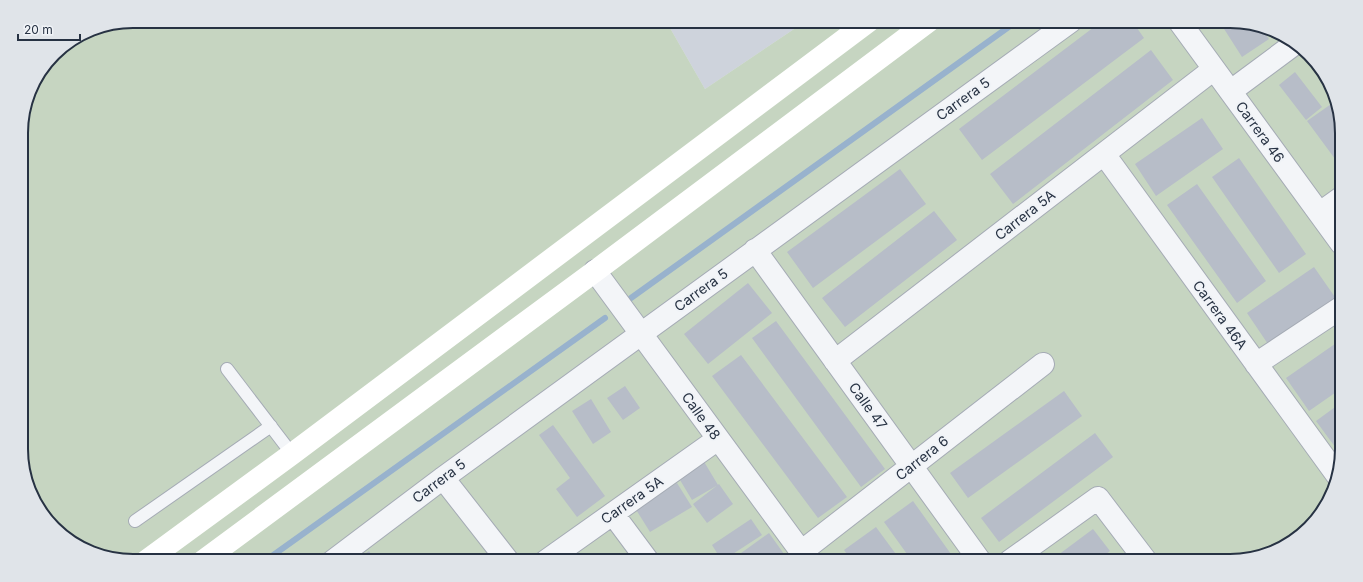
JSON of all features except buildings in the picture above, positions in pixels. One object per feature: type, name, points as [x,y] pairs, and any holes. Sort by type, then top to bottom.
[{"type":"main road","points":[[156,554],[292,454],[854,28]]},
{"type":"main road","points":[[213,554],[595,271],[920,28]]},
{"type":"street","name":"Carrera 5","points":[[342,554],[443,478],[1061,28]]},
{"type":"street","name":"Carrera 46","points":[[1184,28],[1335,234]]},
{"type":"street","points":[[1231,91],[1290,47]]},
{"type":"street","name":"Carrera 5A","points":[[835,361],[1214,69]]},
{"type":"street","name":"Carrera 46A","points":[[1104,154],[1333,469]]},
{"type":"street","points":[[1320,213],[1335,202]]},
{"type":"street","name":"Calle 47","points":[[755,250],[975,554]]},
{"type":"street","name":"Calle 48","points":[[595,271],[802,554]]},
{"type":"street","points":[[1256,364],[1335,312]]},
{"type":"street","name":"Carrera 6","points":[[808,554],[912,466],[1043,364]]},
{"type":"street","name":"Carrera 5A","points":[[556,554],[718,439]]},
{"type":"street","points":[[443,478],[503,554]]},
{"type":"street","points":[[1020,554],[1098,498],[1141,554]]},
{"type":"street","points":[[613,514],[643,554]]},
{"type":"lane","points":[[227,369],[292,454]]},
{"type":"lane","points":[[135,521],[271,426]]},
{"type":"shaded area","points":[[670,28],[796,28],[705,89]]},
{"type":"green space","points":[[133,28],[670,28],[705,89],[796,28],[1230,28],[1250,30],[1270,36],[1294,50],[1313,69],[1327,93],[1334,119],[1335,133],[1335,456],[1327,489],[1313,513],[1294,532],[1282,540],[1270,546],[1237,554],[126,554],[93,546],[81,540],[59,523],[42,501],[32,476],[28,449],[28,126],[36,93],[42,81],[50,69],[64,54],[81,42],[106,32]]},
{"type":"waterway","points":[[631,298],[1007,28]]},
{"type":"waterway","points":[[275,554],[605,318]]}]
